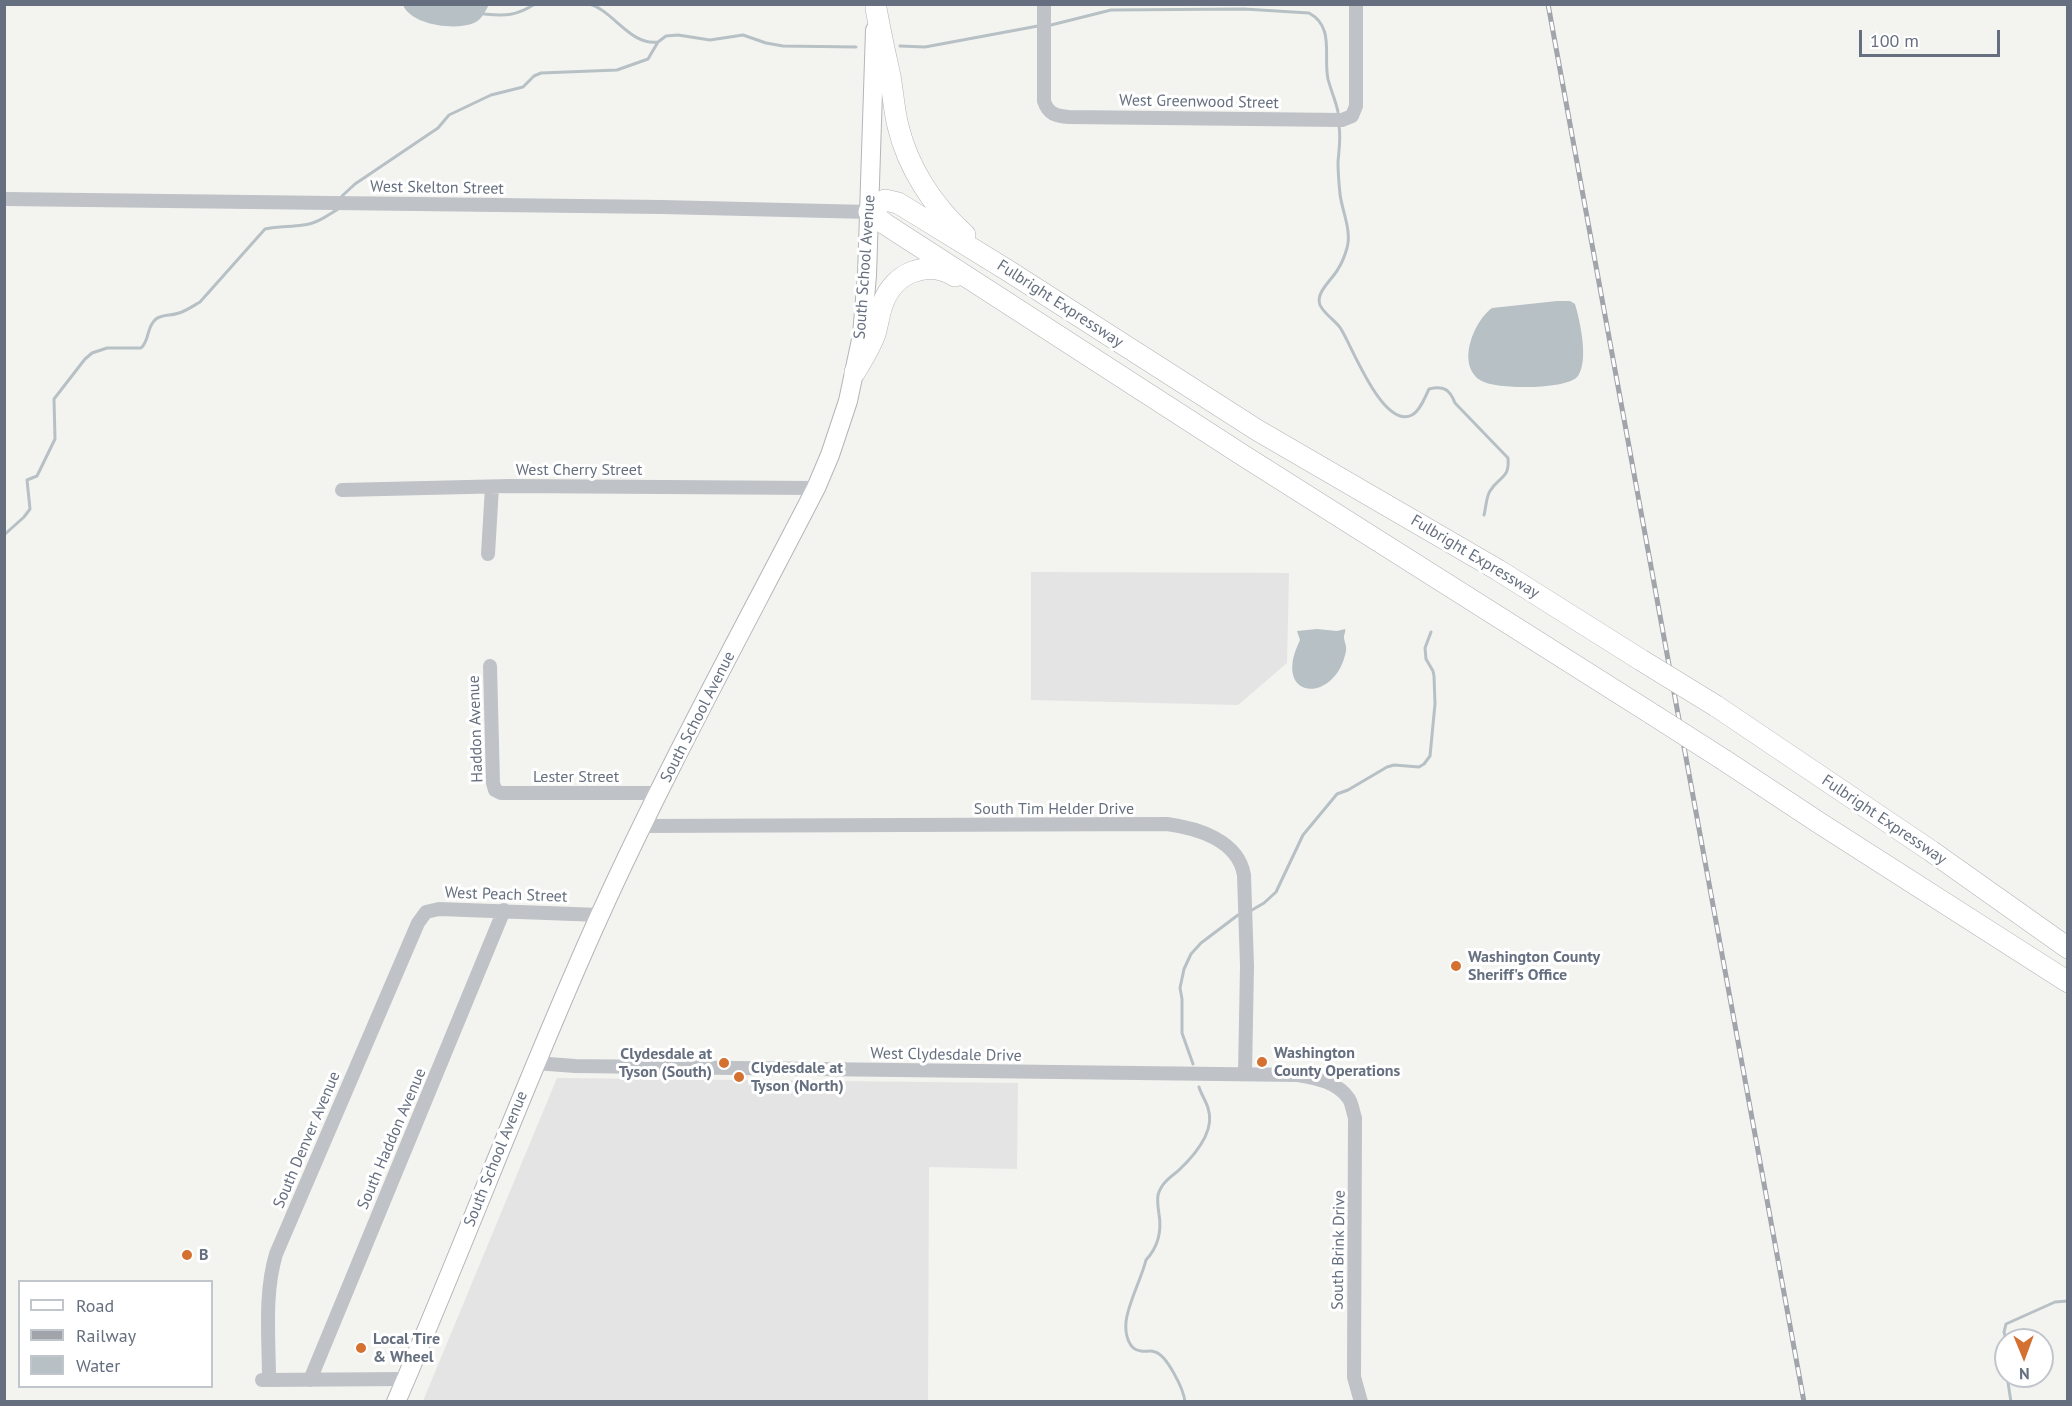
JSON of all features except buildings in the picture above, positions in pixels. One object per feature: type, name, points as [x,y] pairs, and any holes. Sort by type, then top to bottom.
[{"type":"highway","points":[[876,6],[898,127],[913,167],[931,198],[954,225],[1007,270]]},
{"type":"highway","name":"Fulbright Expressway","points":[[869,212],[885,200],[898,203],[1257,430],[1498,570],[1716,706],[1931,851],[2067,948]]},
{"type":"highway","points":[[869,212],[1056,334]]},
{"type":"highway","points":[[855,372],[872,342],[888,293],[907,274],[921,269],[939,269],[951,274],[1056,334]]},
{"type":"highway","name":"Fulbright Expressway","points":[[1056,334],[2067,981]]},
{"type":"main road","name":"South School Avenue","points":[[396,1401],[535,1063],[600,915],[658,794],[816,488],[837,436],[855,372],[866,297],[876,6]]},
{"type":"street","name":"West Greenwood Street","points":[[1044,4],[1044,101],[1052,114],[1069,117],[1342,120],[1352,116],[1356,106],[1356,4]]},
{"type":"street","name":"West Skelton Street","points":[[4,200],[674,207],[869,212]]},
{"type":"street","name":"West Cherry Street","points":[[342,490],[492,487],[816,488]]},
{"type":"street","points":[[488,554],[492,487]]},
{"type":"street","name":"Haddon Avenue","points":[[490,666],[495,790]]},
{"type":"street","name":"Lester Street","points":[[495,790],[501,793],[658,794]]},
{"type":"street","name":"South Tim Helder Drive","points":[[642,826],[1167,824],[1187,827],[1206,834],[1232,850],[1243,867],[1247,966],[1245,1074]]},
{"type":"street","name":"West Peach Street","points":[[418,923],[426,912],[439,909],[600,915]]},
{"type":"street","name":"South Haddon Avenue","points":[[310,1380],[504,910]]},
{"type":"street","name":"South Denver Avenue","points":[[310,1380],[264,1380],[272,1267],[418,923]]},
{"type":"street","name":"West Clydesdale Drive","points":[[535,1063],[575,1066],[1298,1075],[1320,1079],[1336,1087],[1349,1100]]},
{"type":"street","name":"South Brink Drive","points":[[1349,1100],[1355,1118],[1357,1137],[1354,1377],[1360,1401]]},
{"type":"street","points":[[310,1380],[406,1379]]},
{"type":"shaded area","points":[[1031,572],[1289,573],[1287,663],[1238,705],[1031,700]]},
{"type":"shaded area","points":[[557,1078],[1018,1083],[1017,1169],[929,1167],[928,1401],[423,1401]]},
{"type":"water","points":[[403,5],[489,5],[477,22],[445,26],[424,22],[408,12]]},
{"type":"water","points":[[1570,301],[1575,304],[1583,351],[1578,376],[1560,384],[1514,387],[1488,383],[1480,380],[1473,373],[1469,364],[1470,343],[1479,322],[1492,308]]},
{"type":"water","points":[[1317,629],[1337,631],[1345,629],[1346,651],[1340,669],[1330,681],[1319,687],[1308,689],[1299,685],[1293,675],[1293,660],[1300,640],[1297,631]]},
{"type":"waterway","points":[[484,14],[511,14],[535,4]]},
{"type":"waterway","points":[[589,4],[606,13],[639,39],[658,42]]},
{"type":"waterway","points":[[1051,25],[1111,10],[1244,9],[1309,13],[1317,19],[1325,34],[1328,79],[1338,112]]},
{"type":"waterway","points":[[900,46],[925,47],[1038,26]]},
{"type":"waterway","points":[[342,196],[355,184],[438,128],[449,115],[491,95],[523,87],[534,76],[541,73],[617,70],[648,59],[658,42],[666,36],[678,35],[710,40],[743,35],[783,46],[856,47]]},
{"type":"waterway","points":[[1339,126],[1339,182],[1348,228],[1348,241],[1341,264],[1320,295],[1320,305],[1341,329],[1370,384],[1390,410],[1401,416],[1412,415],[1420,407],[1429,389],[1442,388],[1449,392],[1455,403],[1508,458],[1506,474],[1489,493],[1484,515]]},
{"type":"waterway","points":[[4,535],[30,509],[27,480],[37,476],[55,439],[54,399],[85,359],[92,353],[107,348],[141,348],[156,319],[182,312],[200,302],[265,229],[312,223],[338,209]]},
{"type":"waterway","points":[[1252,910],[1276,892],[1303,835],[1337,794],[1387,767],[1394,765],[1419,767],[1430,756],[1435,704],[1434,676],[1426,659],[1425,648],[1431,632]]},
{"type":"waterway","points":[[1193,1064],[1182,1033],[1180,988],[1184,969],[1191,954],[1201,943],[1238,915]]},
{"type":"waterway","points":[[1185,1402],[1178,1382],[1165,1359],[1152,1351],[1137,1350],[1130,1344],[1126,1322],[1146,1260],[1154,1250],[1158,1239],[1159,1191],[1197,1151],[1209,1125],[1208,1108],[1199,1087]]},
{"type":"waterway","points":[[2005,1328],[2006,1324],[2055,1302],[2068,1301]]},
{"type":"waterway","points":[[2009,1388],[2011,1402]]},
{"type":"railway","points":[[1548,4],[1804,1402]]},
{"type":"place","name":"Washington County Sheriff's Office","points":[[1456,966]]},
{"type":"place","name":"Washington County Operations","points":[[1262,1062]]},
{"type":"place","name":"Clydesdale at Tyson (South)","points":[[724,1063]]},
{"type":"place","name":"Clydesdale at Tyson (North)","points":[[739,1077]]},
{"type":"place","name":"B","points":[[187,1255]]},
{"type":"place","name":"Local Tire & Wheel","points":[[361,1348]]}]
